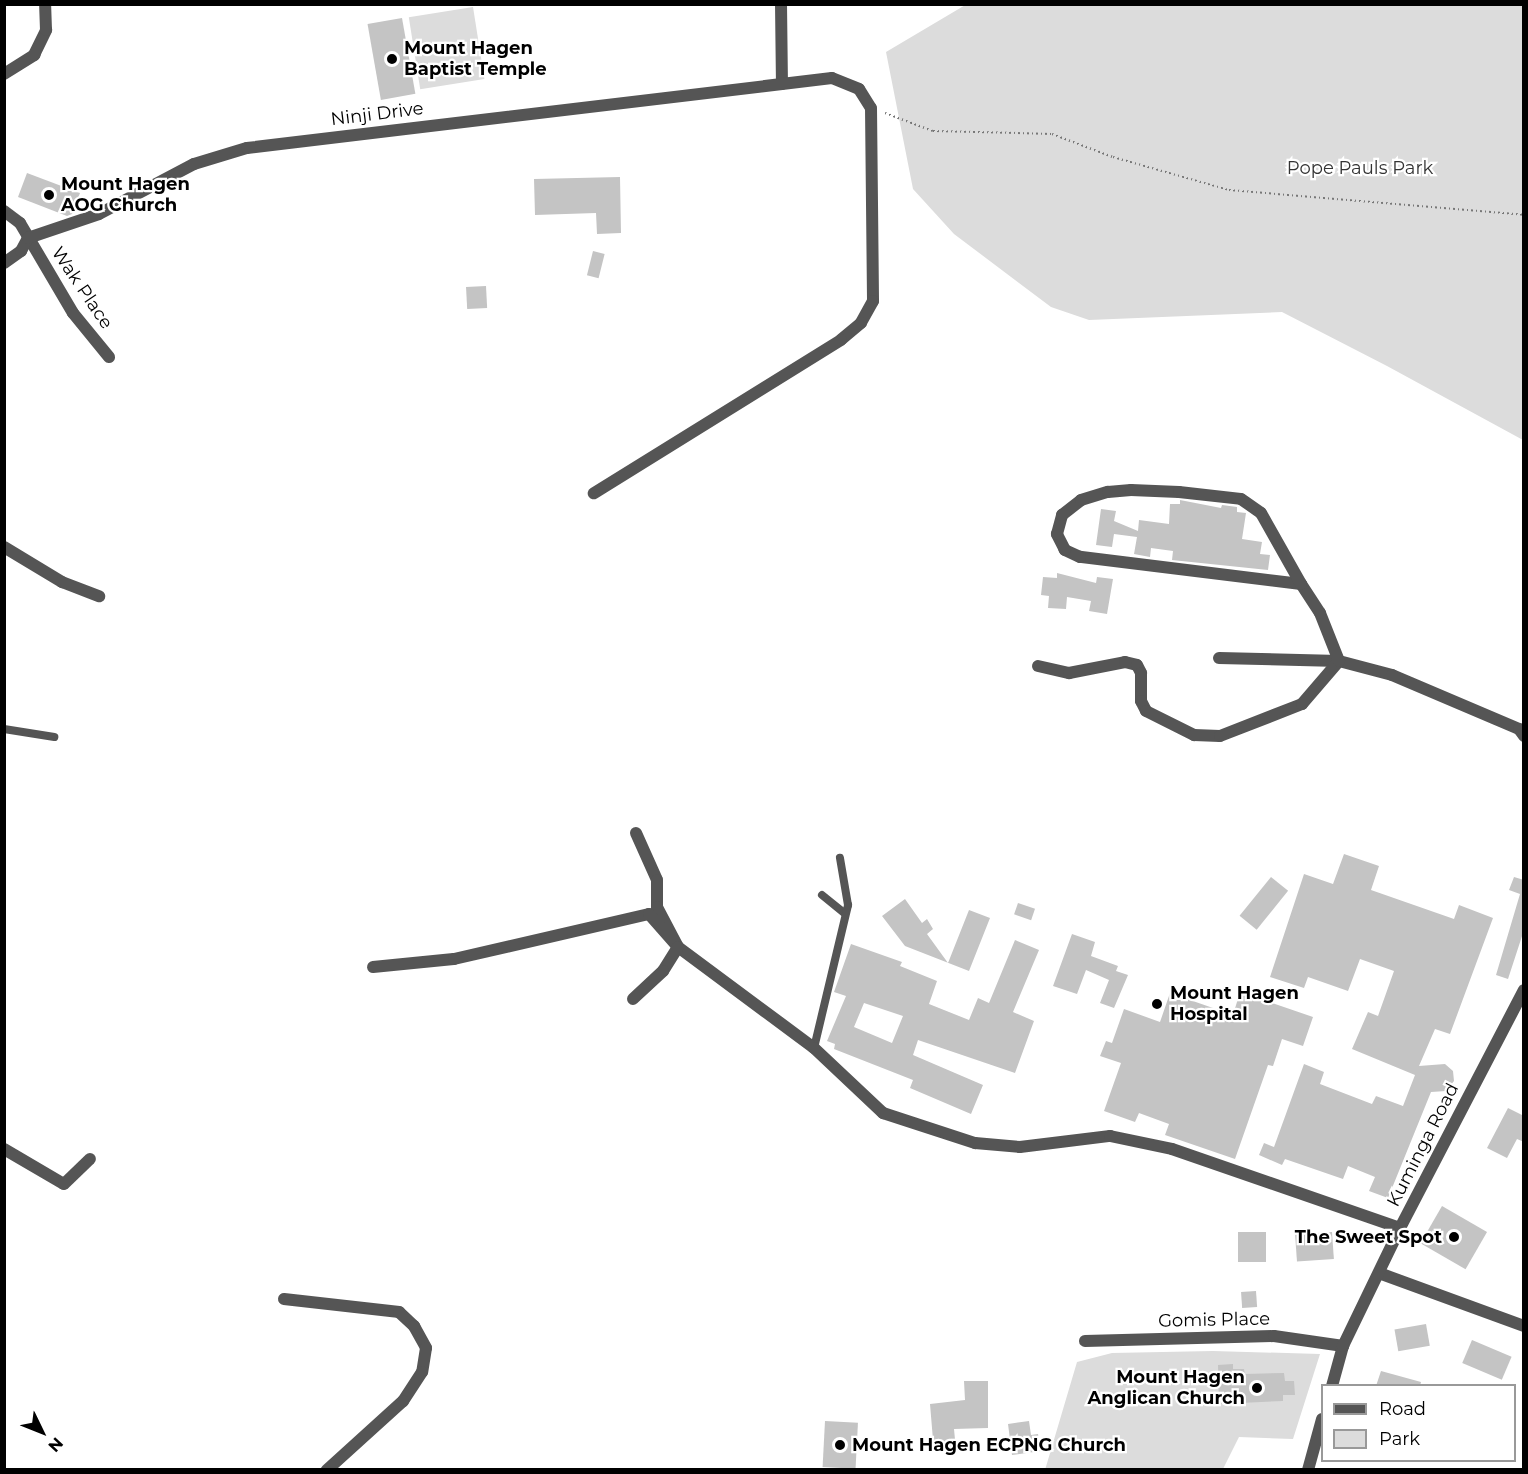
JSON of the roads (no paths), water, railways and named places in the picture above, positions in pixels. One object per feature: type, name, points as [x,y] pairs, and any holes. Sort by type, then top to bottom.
[{"type":"street","points":[[4,74],[34,55],[46,30],[45,4]]},
{"type":"street","points":[[781,4],[782,84]]},
{"type":"street","name":"Ninji Drive","points":[[4,263],[21,251],[28,238],[99,214],[194,164],[247,148],[832,78],[859,89],[871,108],[873,302],[861,324],[841,340],[594,494]]},
{"type":"street","name":"Wak Place","points":[[4,211],[20,223],[73,313],[109,357]]},
{"type":"street","points":[[1301,584],[1080,557],[1065,550],[1057,534],[1062,515],[1081,500],[1108,492],[1179,492],[1241,499],[1261,513],[1320,613],[1339,661]]},
{"type":"street","points":[[4,547],[62,582],[99,596]]},
{"type":"street","points":[[1219,658],[1339,661],[1392,675],[1519,729],[1524,736]]},
{"type":"street","points":[[1038,666],[1069,673],[1125,662],[1137,665],[1141,673],[1141,701],[1146,711],[1194,735],[1220,736],[1302,704],[1339,661]]},
{"type":"street","points":[[636,833],[657,880],[657,908],[678,947]]},
{"type":"street","points":[[373,968],[454,959],[649,914],[678,947],[813,1048],[884,1113],[975,1143],[1020,1147],[1110,1136],[1172,1149],[1400,1228]]},
{"type":"street","points":[[633,999],[663,971],[678,947]]},
{"type":"street","name":"Kuminga Road","points":[[1333,1384],[1343,1346],[1400,1228],[1524,990]]},
{"type":"street","points":[[4,1149],[64,1184],[90,1159]]},
{"type":"street","points":[[1379,1274],[1524,1326]]},
{"type":"street","points":[[284,1299],[399,1312],[414,1326],[426,1348],[422,1372],[403,1401],[327,1470]]},
{"type":"street","name":"Gomis Place","points":[[1085,1341],[1274,1336],[1343,1346]]},
{"type":"street","points":[[1308,1470],[1321,1426]]},
{"type":"lane","points":[[4,729],[54,737]]},
{"type":"lane","points":[[813,1048],[844,913],[848,905],[840,858]]},
{"type":"lane","points":[[822,895],[844,913]]},
{"type":"place","name":"Mount Hagen Baptist Temple","points":[[392,59]]},
{"type":"place","name":"Mount Hagen AOG Church","points":[[49,195]]},
{"type":"place","name":"Mount Hagen Hospital","points":[[1157,1004]]},
{"type":"place","name":"The Sweet Spot","points":[[1454,1237]]},
{"type":"place","name":"Mount Hagen Anglican Church","points":[[1257,1388]]},
{"type":"place","name":"Mount Hagen ECPNG Church","points":[[840,1445]]},
{"type":"park label","name":"Pope Pauls Park","points":[[1360,168]]}]
